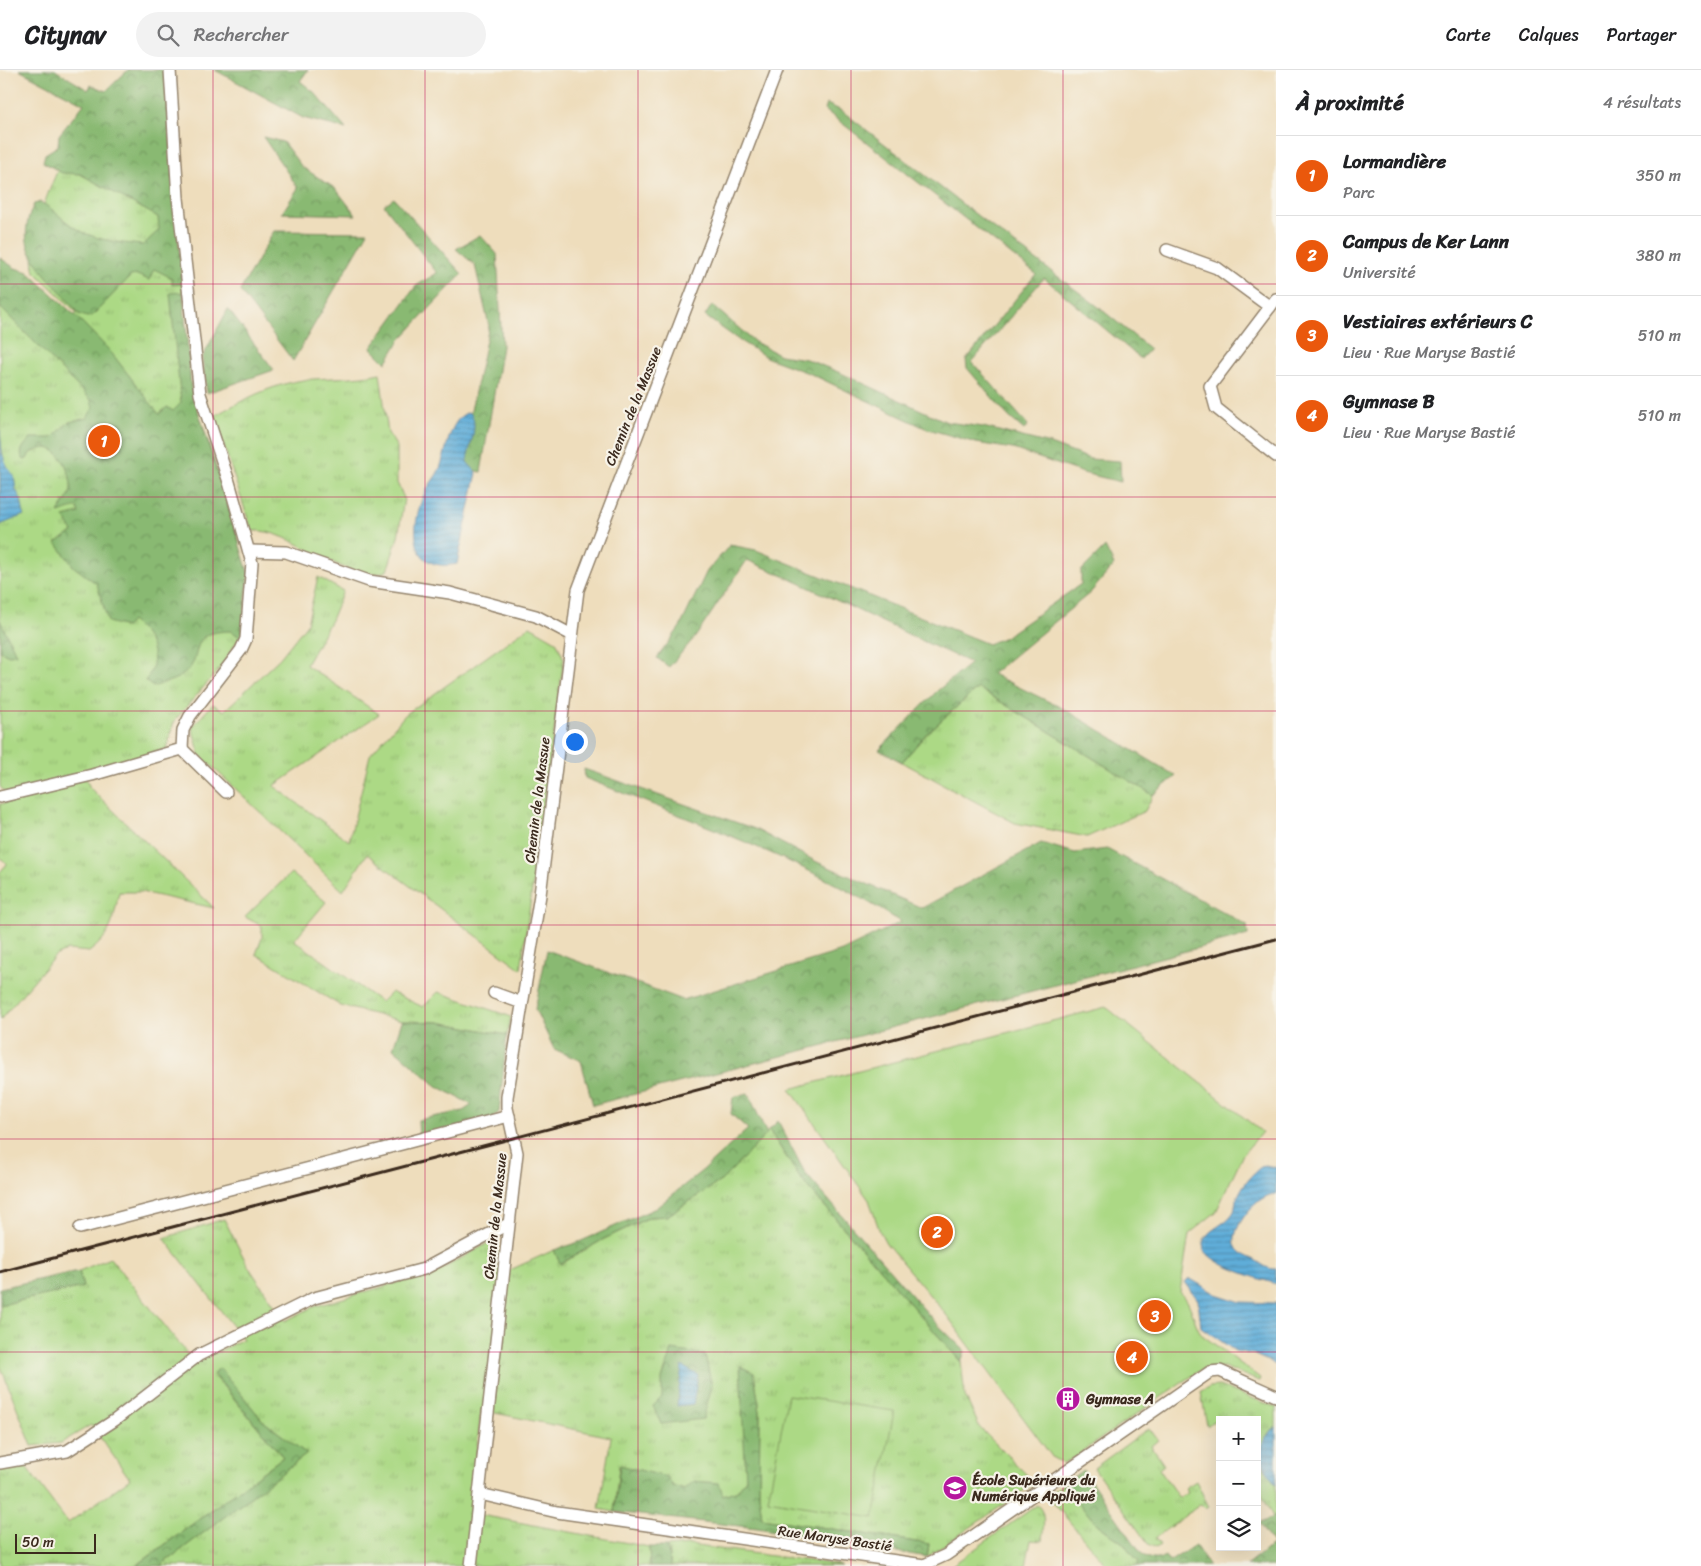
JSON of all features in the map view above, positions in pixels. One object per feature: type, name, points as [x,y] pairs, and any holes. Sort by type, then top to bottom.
[{"type":"street","points":[[170,70],[178,198],[200,394],[249,551],[253,572],[244,645],[190,716],[183,730],[182,749],[226,792]]},
{"type":"street","name":"Chemin de la Massue","points":[[471,1566],[517,1153],[507,1097],[540,895],[578,590],[777,70]]},
{"type":"street","points":[[1167,250],[1217,268],[1273,303],[1210,386],[1216,408],[1276,456]]},
{"type":"street","points":[[249,551],[286,552],[369,581],[459,596],[536,616],[572,636]]},
{"type":"street","points":[[0,797],[92,775],[182,749]]},
{"type":"street","points":[[494,993],[522,1002]]},
{"type":"street","points":[[80,1228],[509,1116]]},
{"type":"street","points":[[0,1463],[67,1451],[115,1420],[199,1355],[314,1298],[424,1269],[508,1224]]},
{"type":"street","name":"Rue Maryse Bastié","points":[[480,1494],[557,1512],[924,1564],[946,1555],[1210,1372],[1220,1371],[1276,1396]]},
{"type":"green space","points":[[19,70],[55,70],[88,90],[91,85],[106,91],[128,70],[165,70],[182,284],[172,285],[172,278],[154,269],[149,280],[137,275],[131,276],[92,316],[87,317],[79,314],[35,261],[30,252],[26,230],[34,204],[40,202],[44,204],[71,225],[88,234],[115,242],[143,245],[159,230],[158,217],[80,174],[62,173],[43,162],[45,154],[58,146],[59,135],[84,104]]},
{"type":"green space","points":[[215,70],[308,70],[300,81],[314,92],[346,129],[303,118]]},
{"type":"green space","points":[[104,97],[180,260],[191,388],[239,539],[243,632],[217,672],[174,721],[167,749],[83,772],[90,788],[214,908],[141,892],[119,892],[111,926],[103,939],[89,952],[68,950],[55,956],[0,1020],[0,872],[7,864],[0,857],[0,804],[14,801],[0,787],[0,265],[72,319],[77,313],[35,272],[33,259],[34,244],[42,211],[61,163],[71,144]]},
{"type":"green space","points":[[827,104],[842,111],[1096,305],[1150,349],[1141,359],[1044,278],[972,362],[1028,425],[1024,430],[1008,416],[967,368],[966,360],[1036,274],[825,110]]},
{"type":"green space","points":[[263,137],[283,142],[302,167],[336,189],[356,215],[282,213],[298,188]]},
{"type":"green space","points":[[394,198],[462,274],[400,340],[386,363],[371,348],[416,286],[437,273],[384,205]]},
{"type":"green space","points":[[274,231],[368,232],[293,361],[240,291]]},
{"type":"green space","points":[[480,235],[497,254],[502,346],[481,472],[459,467],[489,326],[475,265],[456,249]]},
{"type":"green space","points":[[0,258],[15,268],[28,272],[78,318],[110,351],[159,414],[167,407],[173,411],[181,403],[170,293],[183,292],[191,388],[249,575],[241,638],[231,631],[207,635],[201,640],[191,666],[185,673],[174,679],[153,687],[145,681],[153,665],[154,657],[149,641],[131,621],[126,627],[108,622],[97,584],[74,567],[56,543],[73,532],[64,517],[79,513],[77,507],[58,513],[68,498],[71,489],[68,470],[61,458],[52,449],[46,448],[30,453],[27,459],[24,460],[21,454],[24,446],[31,438],[52,438],[69,422],[87,418],[93,408],[91,400],[0,307]]},
{"type":"green space","points":[[712,305],[755,342],[780,355],[806,359],[947,422],[983,427],[1050,444],[1090,459],[1120,461],[1121,482],[1083,473],[1013,449],[976,443],[925,428],[811,374],[768,358],[705,316]]},
{"type":"green space","points":[[228,309],[274,370],[207,393],[202,358]]},
{"type":"green space","points":[[380,373],[388,433],[397,447],[397,483],[404,498],[398,537],[387,571],[371,574],[354,571],[285,538],[268,532],[252,531],[214,416],[279,385],[303,380]]},
{"type":"green space","points":[[730,545],[756,550],[988,644],[1005,637],[1081,584],[1081,571],[1105,547],[1114,565],[1091,592],[992,674],[1064,709],[1176,776],[1153,795],[978,688],[927,733],[902,762],[879,750],[937,691],[971,663],[747,560],[696,636],[669,667],[657,658],[680,627],[707,571]]},
{"type":"green space","points":[[318,577],[343,591],[331,620],[306,665],[379,714],[274,786],[349,841],[370,755],[406,714],[530,626],[556,641],[564,659],[521,969],[367,854],[343,891],[200,755],[192,727],[213,704],[224,711],[280,658],[307,624]]},
{"type":"green space","points":[[0,620],[16,654],[9,655],[0,651]]},
{"type":"green space","points":[[978,688],[1153,795],[1145,811],[1087,837],[1015,823],[902,762],[927,733]]},
{"type":"green space","points":[[584,769],[755,829],[817,862],[922,908],[1041,843],[1075,853],[1107,849],[1247,925],[1248,935],[593,1105],[581,1061],[554,1049],[535,1009],[547,950],[683,1000],[842,951],[901,922],[864,899],[786,860],[746,842],[585,778]]},
{"type":"green space","points":[[291,873],[326,902],[294,940],[381,1002],[391,992],[423,1007],[438,992],[511,1017],[507,1035],[439,1022],[402,1021],[341,1006],[256,954],[262,938],[262,926],[245,917]]},
{"type":"green space","points":[[1106,1007],[1262,1132],[1243,1154],[1216,1212],[1189,1234],[1180,1292],[1188,1302],[1202,1335],[1260,1378],[1259,1381],[1224,1367],[1202,1369],[1063,1463],[1053,1458],[948,1317],[886,1243],[880,1232],[869,1200],[790,1089]]},
{"type":"green space","points":[[402,1021],[439,1022],[507,1035],[499,1112],[487,1123],[419,1139],[418,1120],[463,1111],[472,1105],[437,1086],[393,1048]]},
{"type":"green space","points":[[748,1093],[767,1134],[722,1180],[667,1216],[650,1217],[604,1239],[560,1264],[554,1250],[579,1242],[656,1208],[703,1170],[748,1129],[731,1114],[733,1097]]},
{"type":"green space","points":[[778,1121],[805,1173],[935,1322],[965,1351],[961,1362],[800,1178],[769,1130]]},
{"type":"green space","points":[[769,1130],[800,1178],[961,1362],[965,1396],[980,1428],[1035,1483],[927,1557],[929,1544],[762,1518],[759,1494],[760,1412],[754,1373],[746,1479],[739,1489],[724,1495],[694,1493],[661,1483],[619,1466],[614,1512],[599,1509],[611,1437],[481,1410],[470,1513],[649,1547],[650,1566],[160,1566],[306,1454],[263,1421],[220,1369],[213,1374],[283,1457],[136,1566],[0,1566],[0,1470],[25,1465],[68,1523],[130,1479],[91,1425],[61,1443],[32,1446],[0,1365],[0,1305],[83,1287],[79,1271],[110,1258],[195,1363],[243,1339],[164,1238],[224,1219],[248,1266],[285,1321],[313,1307],[440,1270],[492,1241],[499,1244],[497,1267],[510,1270],[554,1250],[561,1264],[604,1239],[650,1217],[667,1216],[722,1180]]},
{"type":"green space","points":[[79,1271],[83,1287],[0,1305],[0,1288]]},
{"type":"green space","points":[[672,1350],[705,1355],[712,1386],[703,1419],[661,1424],[653,1406],[662,1397],[662,1379]]},
{"type":"green space","points":[[740,1366],[754,1373],[760,1412],[759,1494],[762,1518],[929,1544],[927,1557],[757,1528],[614,1512],[620,1465],[667,1477],[673,1486],[684,1490],[694,1481],[719,1483],[723,1495],[738,1490],[746,1479]]},
{"type":"green space","points":[[220,1368],[263,1421],[307,1454],[160,1566],[136,1566],[283,1457],[213,1373]]},
{"type":"green space","points":[[1219,1386],[1276,1407],[1276,1427],[1270,1431],[1261,1446],[1261,1416],[1216,1416],[1216,1419],[1207,1426],[1201,1392],[1210,1387]]},
{"type":"green space","points":[[788,1395],[894,1411],[874,1518],[768,1500]]},
{"type":"green space","points":[[1149,1428],[1158,1440],[1151,1446],[1164,1465],[1159,1469],[1179,1498],[1188,1493],[1185,1488],[1196,1481],[1209,1507],[1206,1509],[1201,1504],[1155,1538],[1160,1545],[1156,1548],[1148,1544],[1094,1468]]},
{"type":"green space","points":[[1261,1446],[1263,1466],[1276,1484],[1276,1515],[1273,1517],[1261,1493]]},
{"type":"green space","points":[[1083,1470],[1142,1554],[1154,1559],[1165,1556],[1169,1562],[1195,1545],[1209,1566],[1136,1566],[1139,1562],[1123,1543],[1097,1524],[1062,1485]]},
{"type":"green space","points":[[1062,1485],[1097,1524],[1123,1543],[1139,1562],[1136,1566],[1107,1566],[1047,1495]]},
{"type":"green space","points":[[1037,1505],[1043,1517],[1042,1541],[1031,1540],[1026,1566],[951,1566]]},
{"type":"green space","points":[[1276,1515],[1276,1566],[1246,1566],[1273,1544],[1261,1527],[1261,1523]]},
{"type":"green space","points":[[689,1545],[842,1566],[671,1566],[667,1547]]},
{"type":"green space","points":[[649,1547],[667,1547],[671,1566],[650,1566]]},
{"type":"water","points":[[469,412],[474,422],[474,429],[467,462],[477,473],[457,564],[442,565],[430,562],[422,555],[418,546],[416,523],[423,497],[440,468],[453,428],[462,415]]},
{"type":"water","points":[[0,430],[2,452],[6,465],[14,476],[16,490],[21,499],[24,515],[0,525]]},
{"type":"water","points":[[1264,1165],[1276,1167],[1276,1194],[1261,1199],[1253,1206],[1240,1222],[1235,1240],[1237,1249],[1242,1253],[1268,1268],[1276,1269],[1276,1284],[1230,1268],[1208,1254],[1203,1246],[1205,1238],[1211,1231],[1227,1220],[1233,1213],[1238,1196],[1247,1181]]},
{"type":"water","points":[[1189,1278],[1216,1294],[1241,1302],[1276,1303],[1276,1365],[1253,1354],[1235,1351],[1201,1327],[1198,1300],[1185,1282]]},
{"type":"water","points":[[682,1366],[698,1375],[693,1404],[677,1406]]},
{"type":"water","points":[[1276,1427],[1276,1484],[1266,1470],[1263,1462],[1262,1447],[1264,1440]]},
{"type":"railway","points":[[0,1272],[1276,939]]},
{"type":"place","name":"Lormandière","points":[[104,441]]},
{"type":"place","name":"Campus de Ker Lann","points":[[937,1232]]},
{"type":"place","name":"Vestiaires extérieurs C","points":[[1155,1316]]},
{"type":"place","name":"Gymnase B","points":[[1132,1357]]},
{"type":"place","name":"Gymnase A","points":[[1068,1399]]},
{"type":"place","name":"École Supérieure du Numérique Appliqué","points":[[955,1488]]}]
